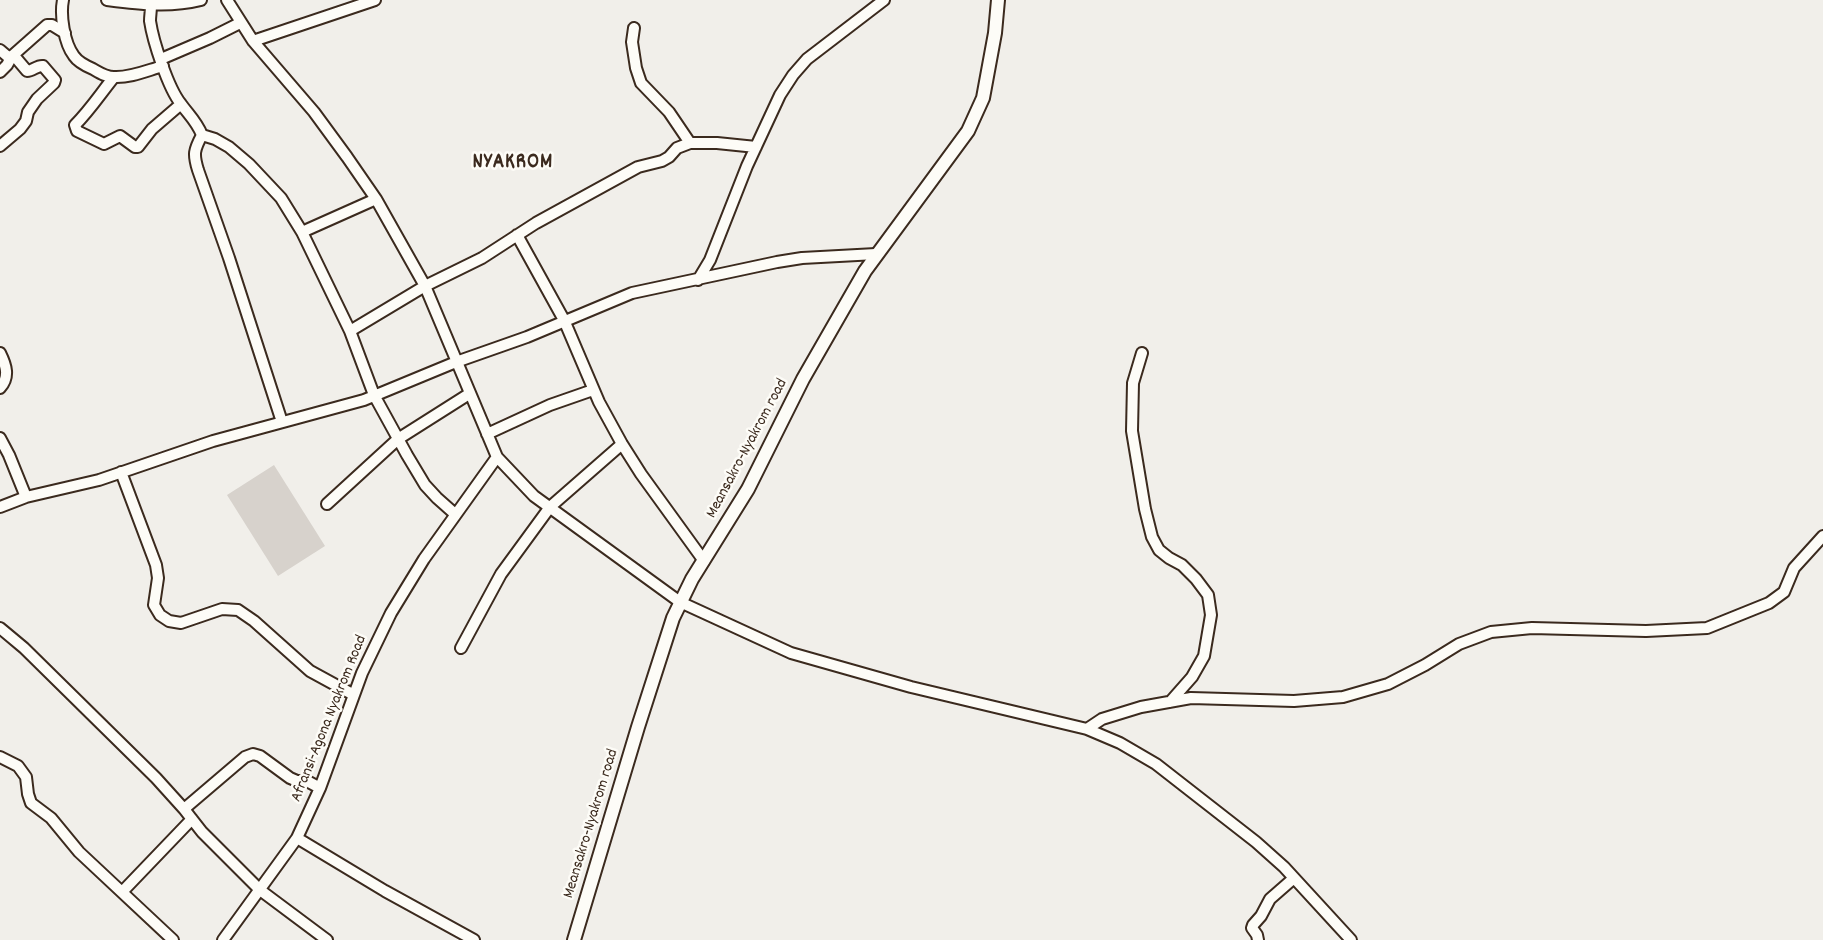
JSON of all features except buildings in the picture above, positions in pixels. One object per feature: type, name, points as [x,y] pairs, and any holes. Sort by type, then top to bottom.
[{"type":"main road","name":"Meansakro-Nyakrom road","points":[[574,940],[672,618],[704,561],[748,490],[824,342],[876,254],[968,131],[983,98],[995,33],[998,0]]},
{"type":"street","points":[[63,0],[62,20],[71,51],[79,61],[103,75],[114,77],[127,76],[162,62],[240,22]]},
{"type":"street","points":[[107,0],[151,6],[176,5],[201,0]]},
{"type":"street","points":[[227,0],[253,41],[314,112],[376,199],[425,286],[497,457],[534,496],[680,602],[791,653],[919,689],[1087,729],[1120,743],[1156,764],[1256,842],[1294,878],[1351,940]]},
{"type":"street","points":[[253,41],[375,0]]},
{"type":"street","points":[[698,280],[710,260],[756,147],[780,95],[807,59],[884,0]]},
{"type":"street","points":[[151,6],[150,20],[162,62],[175,94],[199,126],[202,135],[194,150],[194,159],[229,258],[282,422]]},
{"type":"street","points":[[0,72],[12,56],[47,25],[52,25],[65,33]]},
{"type":"street","points":[[634,28],[632,42],[636,68],[642,83],[669,112],[690,143]]},
{"type":"street","points":[[0,50],[7,56],[16,58],[27,71],[43,66],[54,77],[54,83],[37,99],[28,112],[20,130],[0,146]]},
{"type":"street","points":[[114,77],[99,96],[94,106],[75,125],[77,131],[101,144],[107,144],[120,136],[135,147],[138,147],[152,129],[181,104]]},
{"type":"street","points":[[202,135],[229,146],[281,198],[302,232],[350,331],[374,395],[398,439],[425,485],[455,514]]},
{"type":"street","points":[[350,331],[425,286],[482,258],[517,235],[638,167],[662,161],[669,157],[677,148],[690,143],[717,142],[756,147]]},
{"type":"street","points":[[302,232],[376,199]]},
{"type":"street","points":[[517,235],[564,320],[593,390],[622,444],[641,474],[704,561]]},
{"type":"street","points":[[0,507],[26,497],[99,480],[214,441],[374,395],[456,362],[527,337],[632,293],[802,258],[876,254]]},
{"type":"street","points":[[0,353],[6,369],[6,380],[0,388]]},
{"type":"street","points":[[1142,353],[1132,383],[1132,431],[1145,509],[1152,538],[1159,550],[1169,558],[1182,564],[1196,579],[1208,595],[1211,616],[1204,656],[1192,677],[1170,702]]},
{"type":"street","points":[[487,434],[550,405],[593,390]]},
{"type":"street","points":[[327,504],[398,439],[469,394]]},
{"type":"street","points":[[0,438],[26,497]]},
{"type":"street","points":[[461,648],[501,574],[550,507],[622,444]]},
{"type":"street","name":"Afransi-Agona Nyakrom Road","points":[[223,940],[297,838],[320,788],[362,674],[390,613],[424,559],[497,457]]},
{"type":"street","points":[[121,472],[156,565],[158,578],[154,605],[160,615],[169,621],[181,623],[222,609],[238,610],[254,621],[310,671],[354,696]]},
{"type":"street","points":[[1087,729],[1102,719],[1141,706],[1191,698],[1294,701],[1343,697],[1388,684],[1460,644],[1491,632],[1532,628],[1637,631],[1707,628],[1769,603],[1778,597],[1784,592],[1794,568],[1823,536]]},
{"type":"street","points":[[0,628],[24,648],[156,778],[202,832],[260,890],[327,940]]},
{"type":"street","points":[[184,809],[245,758],[253,754],[260,756],[290,778],[297,781],[307,781],[320,788]]},
{"type":"street","points":[[0,756],[18,766],[26,777],[31,802],[51,818],[80,852],[173,940]]},
{"type":"street","points":[[122,892],[192,819]]},
{"type":"street","points":[[297,838],[385,892],[474,940]]},
{"type":"street","points":[[1258,940],[1252,928],[1253,925],[1261,916],[1270,899],[1294,878]]},
{"type":"shaded area","points":[[274,465],[325,546],[278,576],[227,495]]},
{"type":"district","name":"NYAKROM","points":[[513,164]]}]
